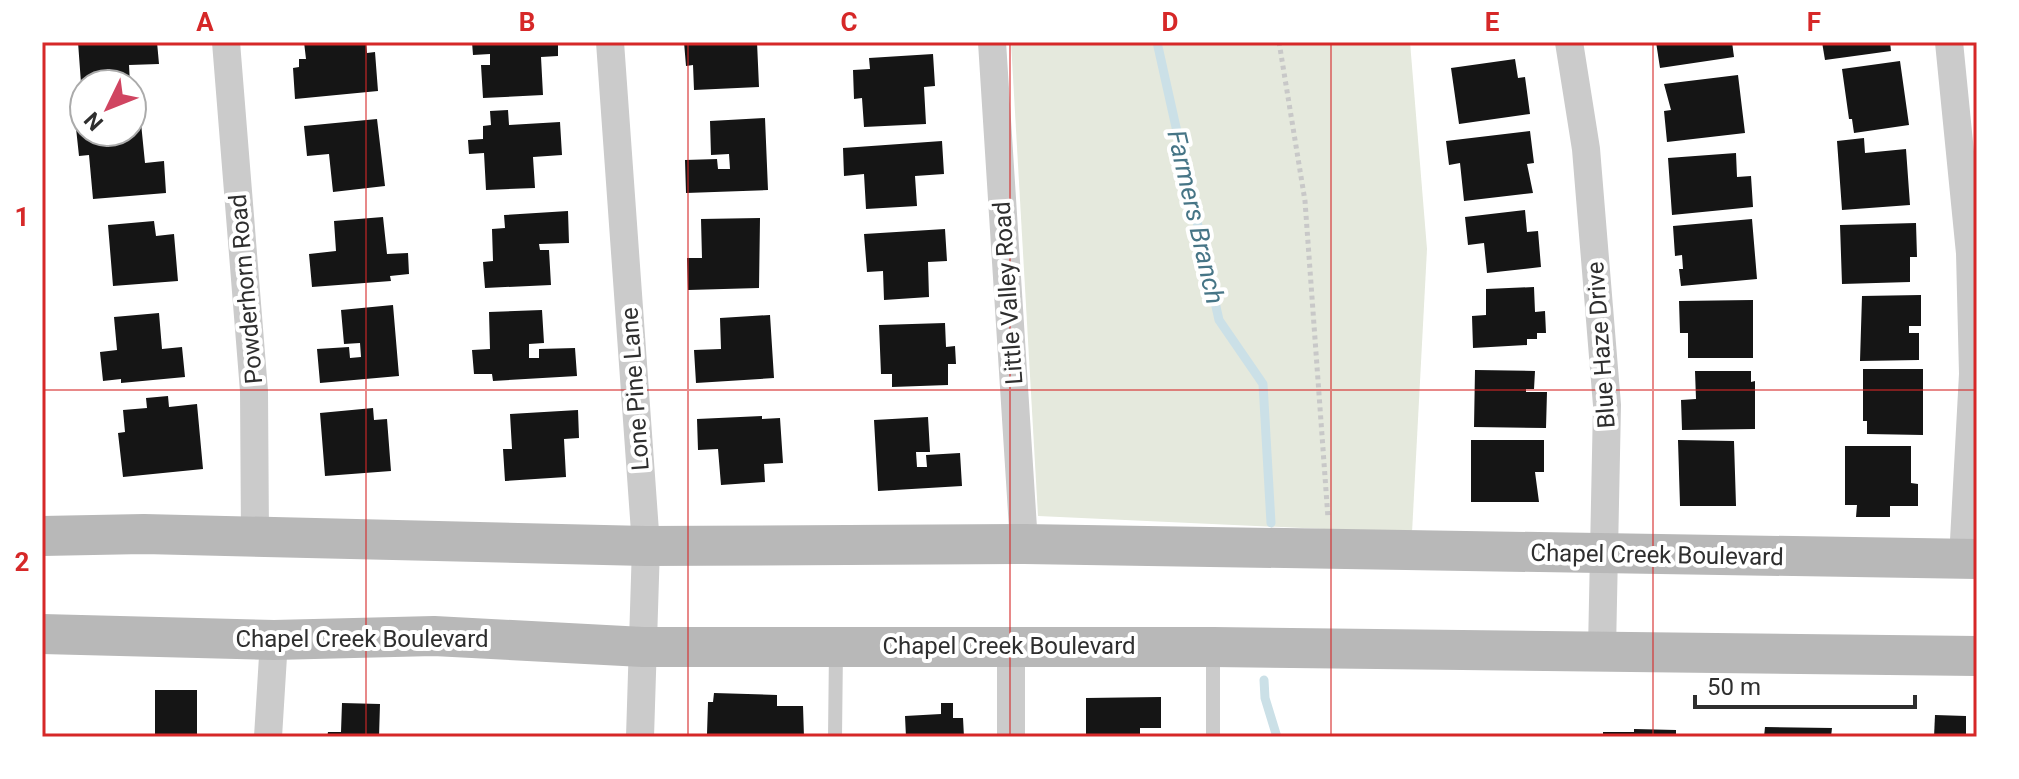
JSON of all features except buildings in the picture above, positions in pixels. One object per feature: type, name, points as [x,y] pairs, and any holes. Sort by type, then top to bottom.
[{"type":"main road","name":"Chapel Creek Boulevard","points":[[42,536],[144,534],[646,546],[1024,544],[1970,559]]},
{"type":"main road","name":"Chapel Creek Boulevard","points":[[42,634],[274,640],[434,636],[643,647],[1011,645],[1977,656]]},
{"type":"street","name":"Powderhorn Road","points":[[226,42],[254,391],[255,537]]},
{"type":"street","name":"Lone Pine Lane","points":[[610,42],[646,546],[640,737]]},
{"type":"street","name":"Little Valley Road","points":[[992,42],[1024,544]]},
{"type":"street","name":"Blue Haze Drive","points":[[1569,42],[1586,149],[1607,405],[1602,650]]},
{"type":"street","points":[[1949,42],[1970,253],[1973,374],[1970,559]]},
{"type":"street","points":[[268,737],[274,640]]},
{"type":"street","points":[[1011,645],[1011,737]]},
{"type":"lane","points":[[835,737],[836,647]]},
{"type":"lane","points":[[1213,647],[1213,737]]},
{"type":"path","points":[[1279,42],[1305,201],[1332,551]]},
{"type":"shaded area","points":[[1011,42],[1410,42],[1427,249],[1412,533],[1038,516]]},
{"type":"waterway","name":"Farmers Branch","points":[[1157,42],[1219,320],[1263,384],[1271,523]]},
{"type":"waterway","name":"Farmers Branch","points":[[1264,680],[1265,698],[1277,737]]}]
